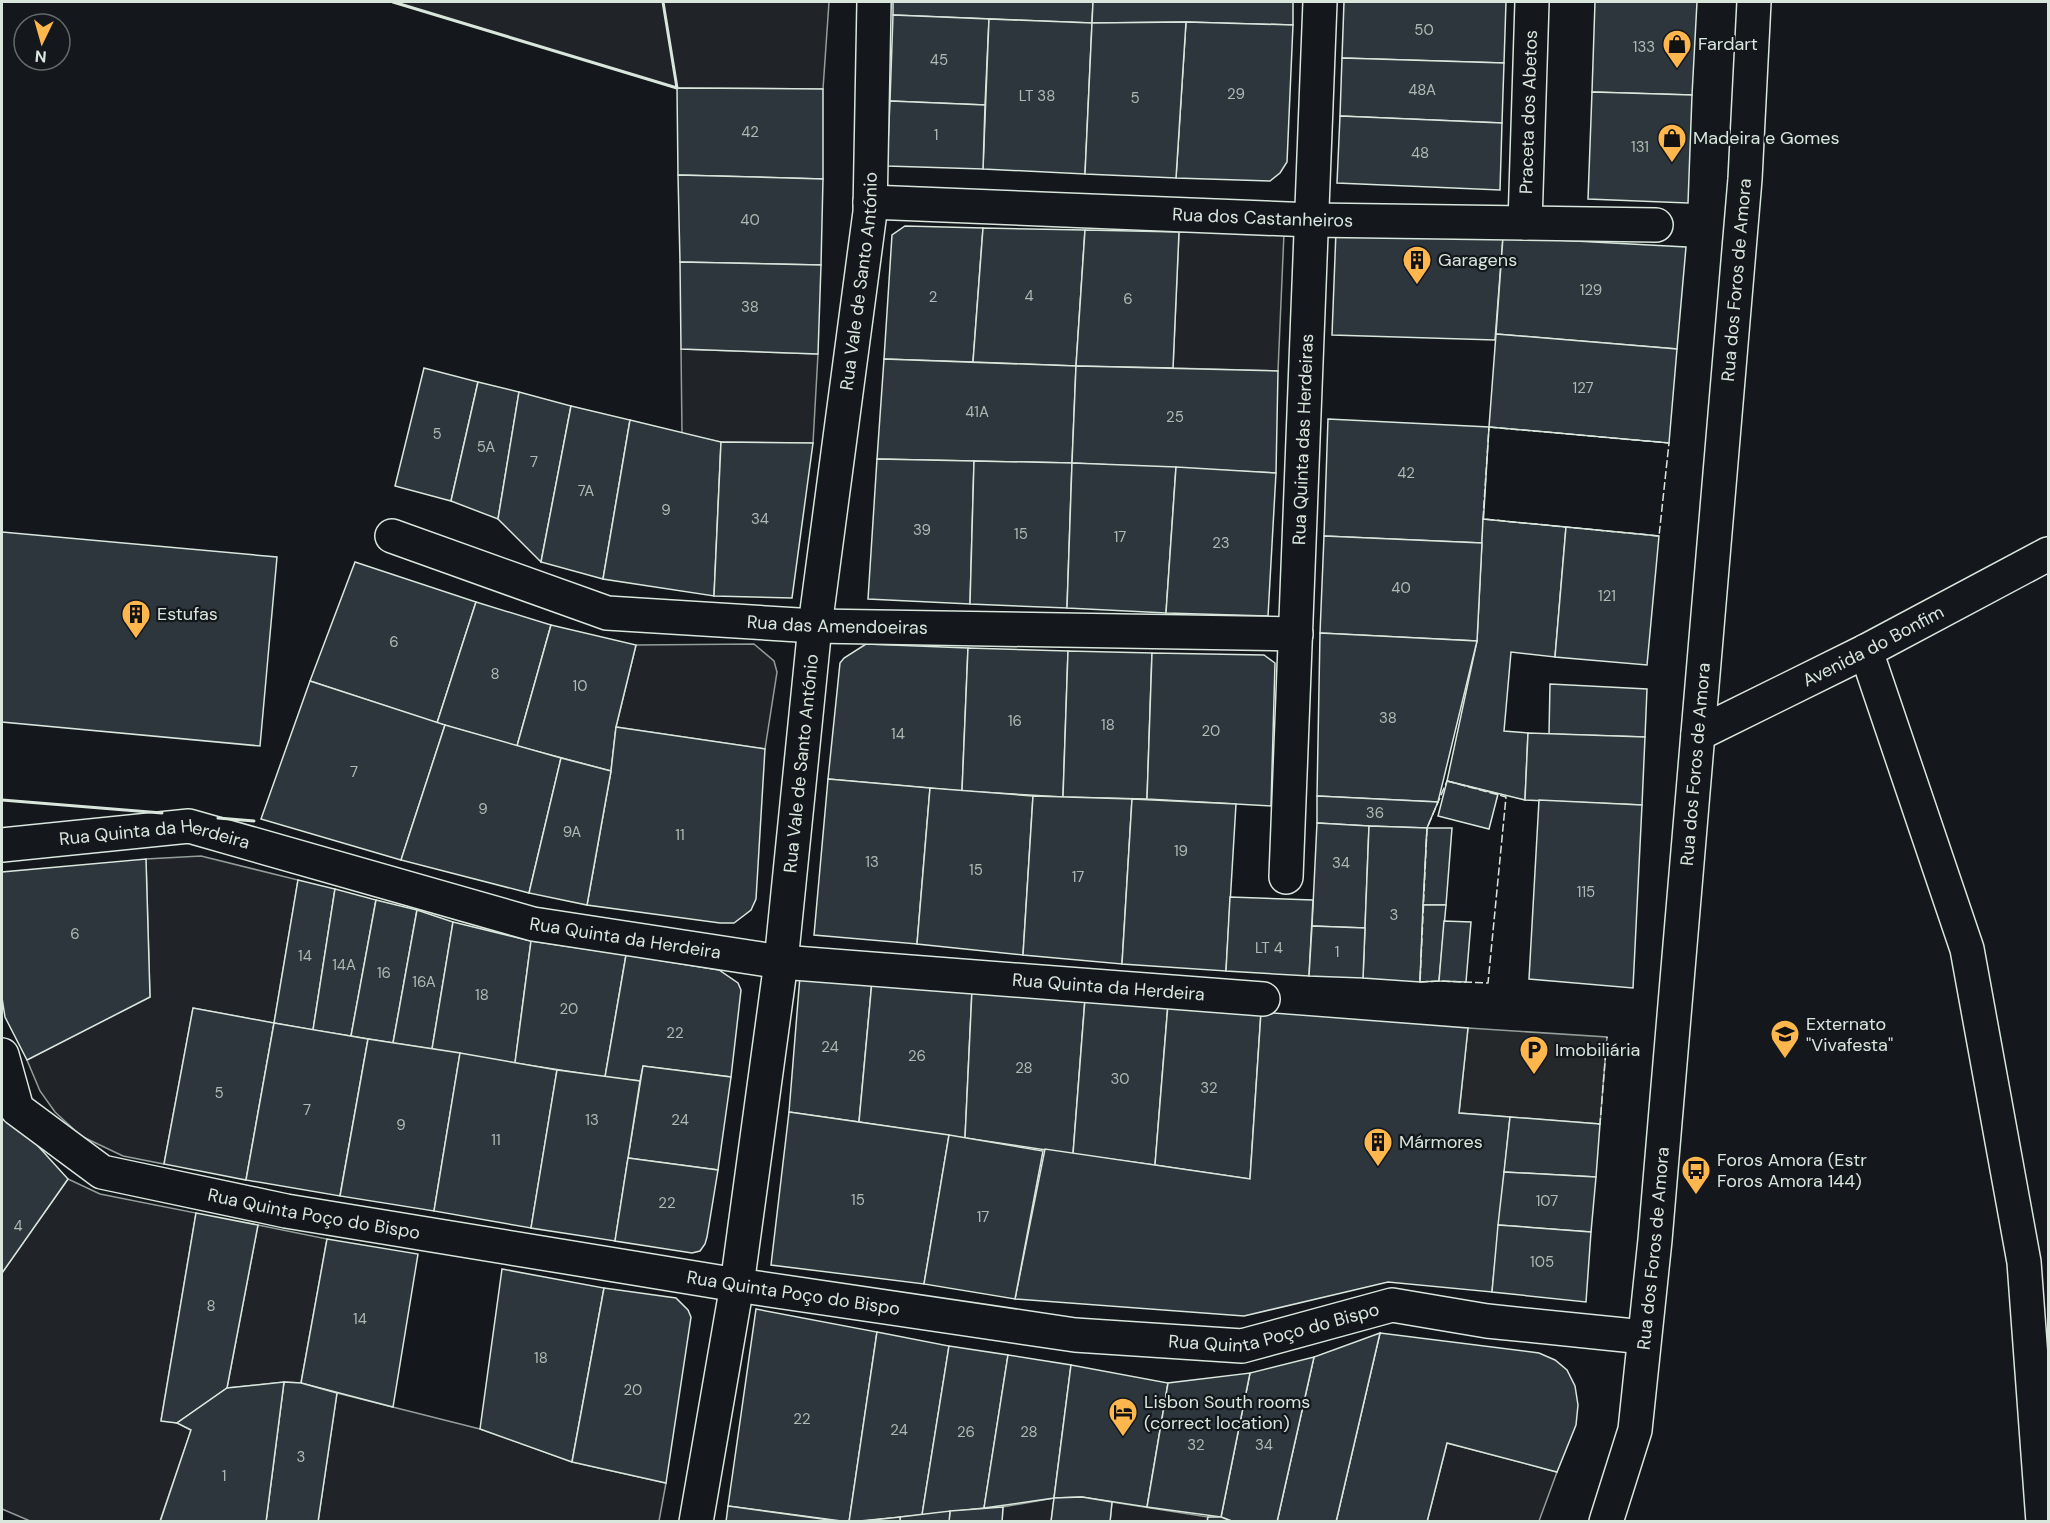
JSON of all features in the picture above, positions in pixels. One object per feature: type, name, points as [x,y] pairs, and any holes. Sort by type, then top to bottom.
[{"type":"street","name":"Rua Vale de Santo António","points":[[696,1521],[737,1285],[781,962],[815,626],[870,202],[874,2]]},
{"type":"street","name":"Rua Quinta das Herdeiras","points":[[1286,877],[1320,2]]},
{"type":"street","name":"Praceta dos Abetos","points":[[1525,223],[1532,2]]},
{"type":"street","name":"Rua dos Foros de Amora","points":[[1606,1521],[1635,1431],[1656,1228],[1745,179],[1754,2]]},
{"type":"street","name":"Rua dos Castanheiros","points":[[870,202],[1312,220],[1656,225]]},
{"type":"street","name":"Rua das Amendoeiras","points":[[392,536],[607,613],[815,626],[1296,634]]},
{"type":"street","name":"Avenida do Bonfim","points":[[1698,734],[1866,651],[2049,554]]},
{"type":"street","points":[[1866,651],[1967,949],[2024,1262],[2043,1521]]},
{"type":"street","name":"Rua Quinta da Herdeira","points":[[2,845],[189,826],[533,924],[781,962],[1263,999]]},
{"type":"street","name":"Rua Quinta Poço do Bispo","points":[[2,1055],[17,1109],[102,1172],[286,1211],[737,1285],[1075,1335],[1242,1346],[1392,1305],[1487,1321],[1644,1338]]},
{"type":"shaded area","points":[[393,2],[829,2],[823,89],[677,88]]},
{"type":"shaded area","points":[[1179,232],[1284,233],[1278,371],[1173,368]]},
{"type":"shaded area","points":[[681,349],[818,354],[813,443],[721,442],[682,434]]},
{"type":"shaded area","points":[[754,644],[774,661],[777,672],[765,749],[616,727],[636,645]]},
{"type":"shaded area","points":[[201,856],[298,880],[274,1023],[193,1008],[164,1164],[123,1156],[81,1136],[55,1112],[40,1091],[27,1060],[150,997],[146,859]]},
{"type":"shaded area","name":"Imobiliária","points":[[1468,1028],[1607,1037],[1600,1124],[1459,1113]]},
{"type":"shaded area","points":[[68,1179],[100,1194],[196,1213],[161,1420],[177,1423],[191,1430],[160,1521],[30,1521],[2,1509],[2,1273]]},
{"type":"shaded area","points":[[258,1225],[327,1239],[301,1383],[284,1382],[227,1388]]},
{"type":"shaded area","points":[[337,1393],[480,1429],[572,1462],[666,1483],[659,1521],[318,1522]]},
{"type":"shaded area","points":[[1447,1443],[1557,1472],[1539,1521],[1427,1522]]},
{"type":"shaded area","points":[[1054,1498],[1051,1521],[1002,1522],[1003,1507]]},
{"type":"shaded area","points":[[1112,1502],[1208,1517],[1207,1522],[1110,1522]]},
{"type":"building","points":[[893,2],[1093,2],[1092,23],[893,15]]},
{"type":"building","points":[[1093,2],[1293,2],[1293,25],[1186,22],[1092,23]]},
{"type":"building","points":[[1344,2],[1506,2],[1504,63],[1342,58]]},
{"type":"building","points":[[1595,2],[1697,2],[1692,95],[1592,92]]},
{"type":"building","points":[[893,15],[989,19],[985,105],[890,101]]},
{"type":"building","points":[[989,19],[1092,23],[1085,174],[983,169]]},
{"type":"building","points":[[1186,22],[1293,25],[1287,162],[1280,173],[1270,181],[1176,178]]},
{"type":"building","points":[[1186,22],[1176,178],[1085,174],[1092,23]]},
{"type":"building","points":[[1342,58],[1504,63],[1502,123],[1340,116]]},
{"type":"building","points":[[677,88],[823,89],[823,179],[678,175]]},
{"type":"building","points":[[1592,92],[1692,95],[1688,203],[1588,199]]},
{"type":"building","points":[[890,101],[985,105],[983,169],[887,166]]},
{"type":"building","points":[[1340,116],[1502,123],[1500,190],[1337,183]]},
{"type":"building","points":[[678,175],[823,179],[821,265],[680,262]]},
{"type":"building","points":[[905,226],[983,228],[973,362],[884,359],[892,235]]},
{"type":"building","points":[[983,228],[1085,230],[1076,366],[973,362]]},
{"type":"building","points":[[1085,230],[1179,232],[1173,368],[1076,366]]},
{"type":"building","name":"Garagens","points":[[1336,231],[1503,237],[1495,340],[1332,335]]},
{"type":"building","points":[[1503,237],[1686,247],[1677,349],[1496,334]]},
{"type":"building","points":[[680,262],[821,265],[818,354],[681,349]]},
{"type":"building","points":[[1496,334],[1677,349],[1669,443],[1489,427]]},
{"type":"building","points":[[884,359],[1076,366],[1072,463],[877,459]]},
{"type":"building","points":[[1076,366],[1278,371],[1276,473],[1072,463]]},
{"type":"building","points":[[424,368],[478,382],[451,501],[395,486]]},
{"type":"building","points":[[478,382],[519,392],[498,519],[451,501]]},
{"type":"building","points":[[519,392],[571,406],[541,562],[498,519]]},
{"type":"building","points":[[571,406],[630,420],[603,579],[541,562]]},
{"type":"building","points":[[1328,419],[1489,427],[1482,543],[1324,536]]},
{"type":"building","points":[[630,420],[721,442],[714,596],[603,579]]},
{"type":"building","points":[[721,442],[813,443],[792,598],[714,596]]},
{"type":"building","points":[[877,459],[974,461],[970,604],[868,599]]},
{"type":"building","points":[[974,461],[1072,463],[1067,608],[970,604]]},
{"type":"building","points":[[1072,463],[1176,467],[1166,613],[1067,608]]},
{"type":"building","points":[[1176,467],[1276,473],[1268,616],[1166,613]]},
{"type":"building","points":[[1483,519],[1566,527],[1555,657],[1511,652],[1504,731],[1528,733],[1525,800],[1447,781],[1477,641]]},
{"type":"building","points":[[1566,527],[1659,536],[1647,665],[1555,657]]},
{"type":"building","name":"Estufas","points":[[2,532],[277,557],[260,746],[2,722]]},
{"type":"building","points":[[1324,536],[1482,543],[1477,641],[1320,633]]},
{"type":"building","points":[[355,562],[476,602],[437,723],[310,681]]},
{"type":"building","points":[[476,602],[551,625],[517,746],[437,723]]},
{"type":"building","points":[[551,625],[636,645],[616,727],[611,771],[517,746]]},
{"type":"building","points":[[1320,633],[1477,641],[1438,802],[1317,796]]},
{"type":"building","points":[[866,644],[968,648],[962,791],[828,779],[840,663]]},
{"type":"building","points":[[968,648],[1068,651],[1063,797],[962,791]]},
{"type":"building","points":[[1068,651],[1152,653],[1147,799],[1063,797]]},
{"type":"building","points":[[1152,653],[1264,655],[1275,663],[1271,806],[1147,799]]},
{"type":"building","points":[[310,681],[445,725],[401,860],[261,819]]},
{"type":"building","points":[[1550,684],[1647,689],[1645,737],[1549,734]]},
{"type":"building","points":[[445,725],[561,758],[529,893],[401,860]]},
{"type":"building","points":[[616,727],[765,749],[756,899],[751,910],[734,923],[587,905],[611,771]]},
{"type":"building","points":[[1528,733],[1645,737],[1642,805],[1525,800]]},
{"type":"building","points":[[561,758],[611,771],[587,905],[529,893]]},
{"type":"building","points":[[828,779],[930,788],[917,944],[814,935]]},
{"type":"building","points":[[1447,781],[1498,794],[1489,829],[1438,816]]},
{"type":"building","points":[[930,788],[1033,796],[1023,955],[917,944]]},
{"type":"building","points":[[1033,796],[1132,799],[1122,964],[1023,955]]},
{"type":"building","points":[[1317,796],[1438,802],[1427,828],[1369,826],[1317,823]]},
{"type":"building","points":[[1132,799],[1236,804],[1226,971],[1122,964]]},
{"type":"building","points":[[1539,800],[1642,805],[1633,988],[1529,979]]},
{"type":"building","points":[[1317,823],[1369,826],[1365,928],[1312,926]]},
{"type":"building","points":[[1369,826],[1427,828],[1420,982],[1363,978]]},
{"type":"building","points":[[1427,828],[1452,828],[1446,905],[1423,905]]},
{"type":"building","points":[[146,859],[150,997],[27,1060],[5,1017],[2,998],[2,872]]},
{"type":"building","points":[[298,880],[335,889],[313,1030],[274,1023]]},
{"type":"building","points":[[335,889],[376,900],[351,1036],[313,1030]]},
{"type":"building","points":[[1230,897],[1313,900],[1309,976],[1226,971]]},
{"type":"building","points":[[376,900],[417,910],[393,1043],[351,1036]]},
{"type":"building","points":[[1423,905],[1446,905],[1439,981],[1420,982]]},
{"type":"building","points":[[417,910],[453,922],[432,1049],[393,1043]]},
{"type":"building","points":[[1444,921],[1471,922],[1466,982],[1439,981]]},
{"type":"building","points":[[453,922],[531,941],[515,1063],[432,1049]]},
{"type":"building","points":[[1312,926],[1365,928],[1363,978],[1309,976]]},
{"type":"building","points":[[531,941],[626,955],[605,1077],[515,1063]]},
{"type":"building","points":[[626,955],[719,970],[738,983],[741,990],[731,1077],[643,1066],[640,1081],[605,1077]]},
{"type":"building","points":[[800,976],[872,981],[859,1122],[789,1112]]},
{"type":"building","points":[[872,981],[972,990],[965,1138],[859,1122]]},
{"type":"building","points":[[972,990],[1085,999],[1073,1154],[965,1138]]},
{"type":"building","points":[[1085,999],[1168,1004],[1155,1165],[1073,1154]]},
{"type":"building","points":[[1168,1004],[1261,1012],[1250,1179],[1155,1165]]},
{"type":"building","points":[[193,1008],[274,1023],[246,1180],[164,1164]]},
{"type":"building","name":"Mármores","points":[[1261,1012],[1468,1028],[1459,1113],[1510,1117],[1492,1292],[1388,1282],[1244,1316],[1015,1299],[1045,1149],[1250,1179]]},
{"type":"building","points":[[274,1023],[368,1039],[340,1196],[246,1180]]},
{"type":"building","points":[[368,1039],[460,1053],[434,1211],[340,1196]]},
{"type":"building","points":[[460,1053],[557,1070],[531,1228],[434,1211]]},
{"type":"building","points":[[643,1066],[731,1077],[718,1170],[628,1158]]},
{"type":"building","points":[[557,1070],[640,1081],[615,1241],[531,1228]]},
{"type":"building","points":[[789,1112],[949,1135],[924,1284],[771,1265]]},
{"type":"building","points":[[8,1113],[68,1179],[2,1273],[2,1116]]},
{"type":"building","points":[[1510,1117],[1600,1124],[1596,1177],[1504,1172]]},
{"type":"building","points":[[949,1135],[1043,1151],[1015,1299],[924,1284]]},
{"type":"building","points":[[628,1158],[718,1170],[707,1237],[700,1251],[692,1253],[615,1241]]},
{"type":"building","points":[[1504,1172],[1596,1177],[1591,1232],[1498,1225]]},
{"type":"building","points":[[196,1213],[258,1225],[227,1388],[177,1423],[161,1421]]},
{"type":"building","points":[[1498,1225],[1591,1232],[1586,1302],[1492,1292]]},
{"type":"building","points":[[327,1239],[418,1254],[393,1407],[301,1383]]},
{"type":"building","points":[[502,1269],[604,1288],[572,1462],[480,1429]]},
{"type":"building","points":[[604,1288],[676,1298],[688,1310],[691,1317],[666,1483],[572,1462]]},
{"type":"building","points":[[756,1309],[877,1332],[849,1522],[728,1506]]},
{"type":"building","points":[[877,1332],[949,1346],[922,1515],[849,1522]]},
{"type":"building","points":[[1380,1333],[1539,1353],[1555,1360],[1567,1370],[1575,1386],[1578,1405],[1576,1425],[1557,1472],[1447,1443],[1427,1522],[1336,1522]]},
{"type":"building","points":[[1380,1333],[1336,1522],[1277,1522],[1314,1357]]},
{"type":"building","points":[[949,1346],[1008,1355],[984,1508],[922,1515]]},
{"type":"building","points":[[1008,1355],[1071,1365],[1054,1498],[984,1508]]},
{"type":"building","points":[[1314,1357],[1277,1522],[1234,1522],[1221,1517],[1250,1373]]},
{"type":"building","points":[[1071,1365],[1168,1383],[1147,1507],[1082,1497],[1054,1498]]},
{"type":"building","points":[[1250,1373],[1221,1517],[1147,1507],[1168,1383]]},
{"type":"building","points":[[284,1382],[301,1383],[337,1393],[318,1522],[266,1522]]},
{"type":"building","points":[[284,1382],[266,1522],[160,1522],[191,1430],[177,1423],[227,1388]]},
{"type":"building","points":[[1082,1497],[1112,1502],[1110,1522],[1051,1522],[1054,1498]]},
{"type":"building","points":[[728,1506],[844,1522],[726,1522]]},
{"type":"building","points":[[1003,1507],[1002,1522],[949,1522],[950,1511]]},
{"type":"building","points":[[950,1511],[949,1522],[900,1522],[900,1517]]},
{"type":"building","points":[[900,1517],[900,1522],[855,1522]]},
{"type":"building","points":[[1208,1517],[1221,1517],[1234,1522],[1207,1522]]},
{"type":"fence","points":[[1489,427],[1669,443],[1659,536],[1483,519],[1489,427]]},
{"type":"fence","points":[[1447,781],[1506,797],[1488,983],[1420,982],[1427,828],[1447,781]]},
{"type":"fence","points":[[1598,1124],[1600,1124],[1607,1037]]},
{"type":"wall","points":[[393,2],[677,88],[663,2]]},
{"type":"wall","points":[[2,800],[162,813]]},
{"type":"wall","points":[[218,818],[254,821]]},
{"type":"place","name":"Fardart","points":[[1677,70]]},
{"type":"place","name":"Madeira e Gomes","points":[[1672,164]]},
{"type":"place","name":"Garagens","points":[[1417,286]]},
{"type":"place","name":"Estufas","points":[[136,640]]},
{"type":"place","name":"Externato \"Vivafesta\"","points":[[1785,1060]]},
{"type":"place","name":"Imobiliária","points":[[1534,1076]]},
{"type":"place","name":"Mármores","points":[[1378,1168]]},
{"type":"place","name":"Foros Amora (Estr Foros Amora 144)","points":[[1696,1196]]},
{"type":"place","name":"Lisbon South rooms (correct location)","points":[[1123,1438]]}]
